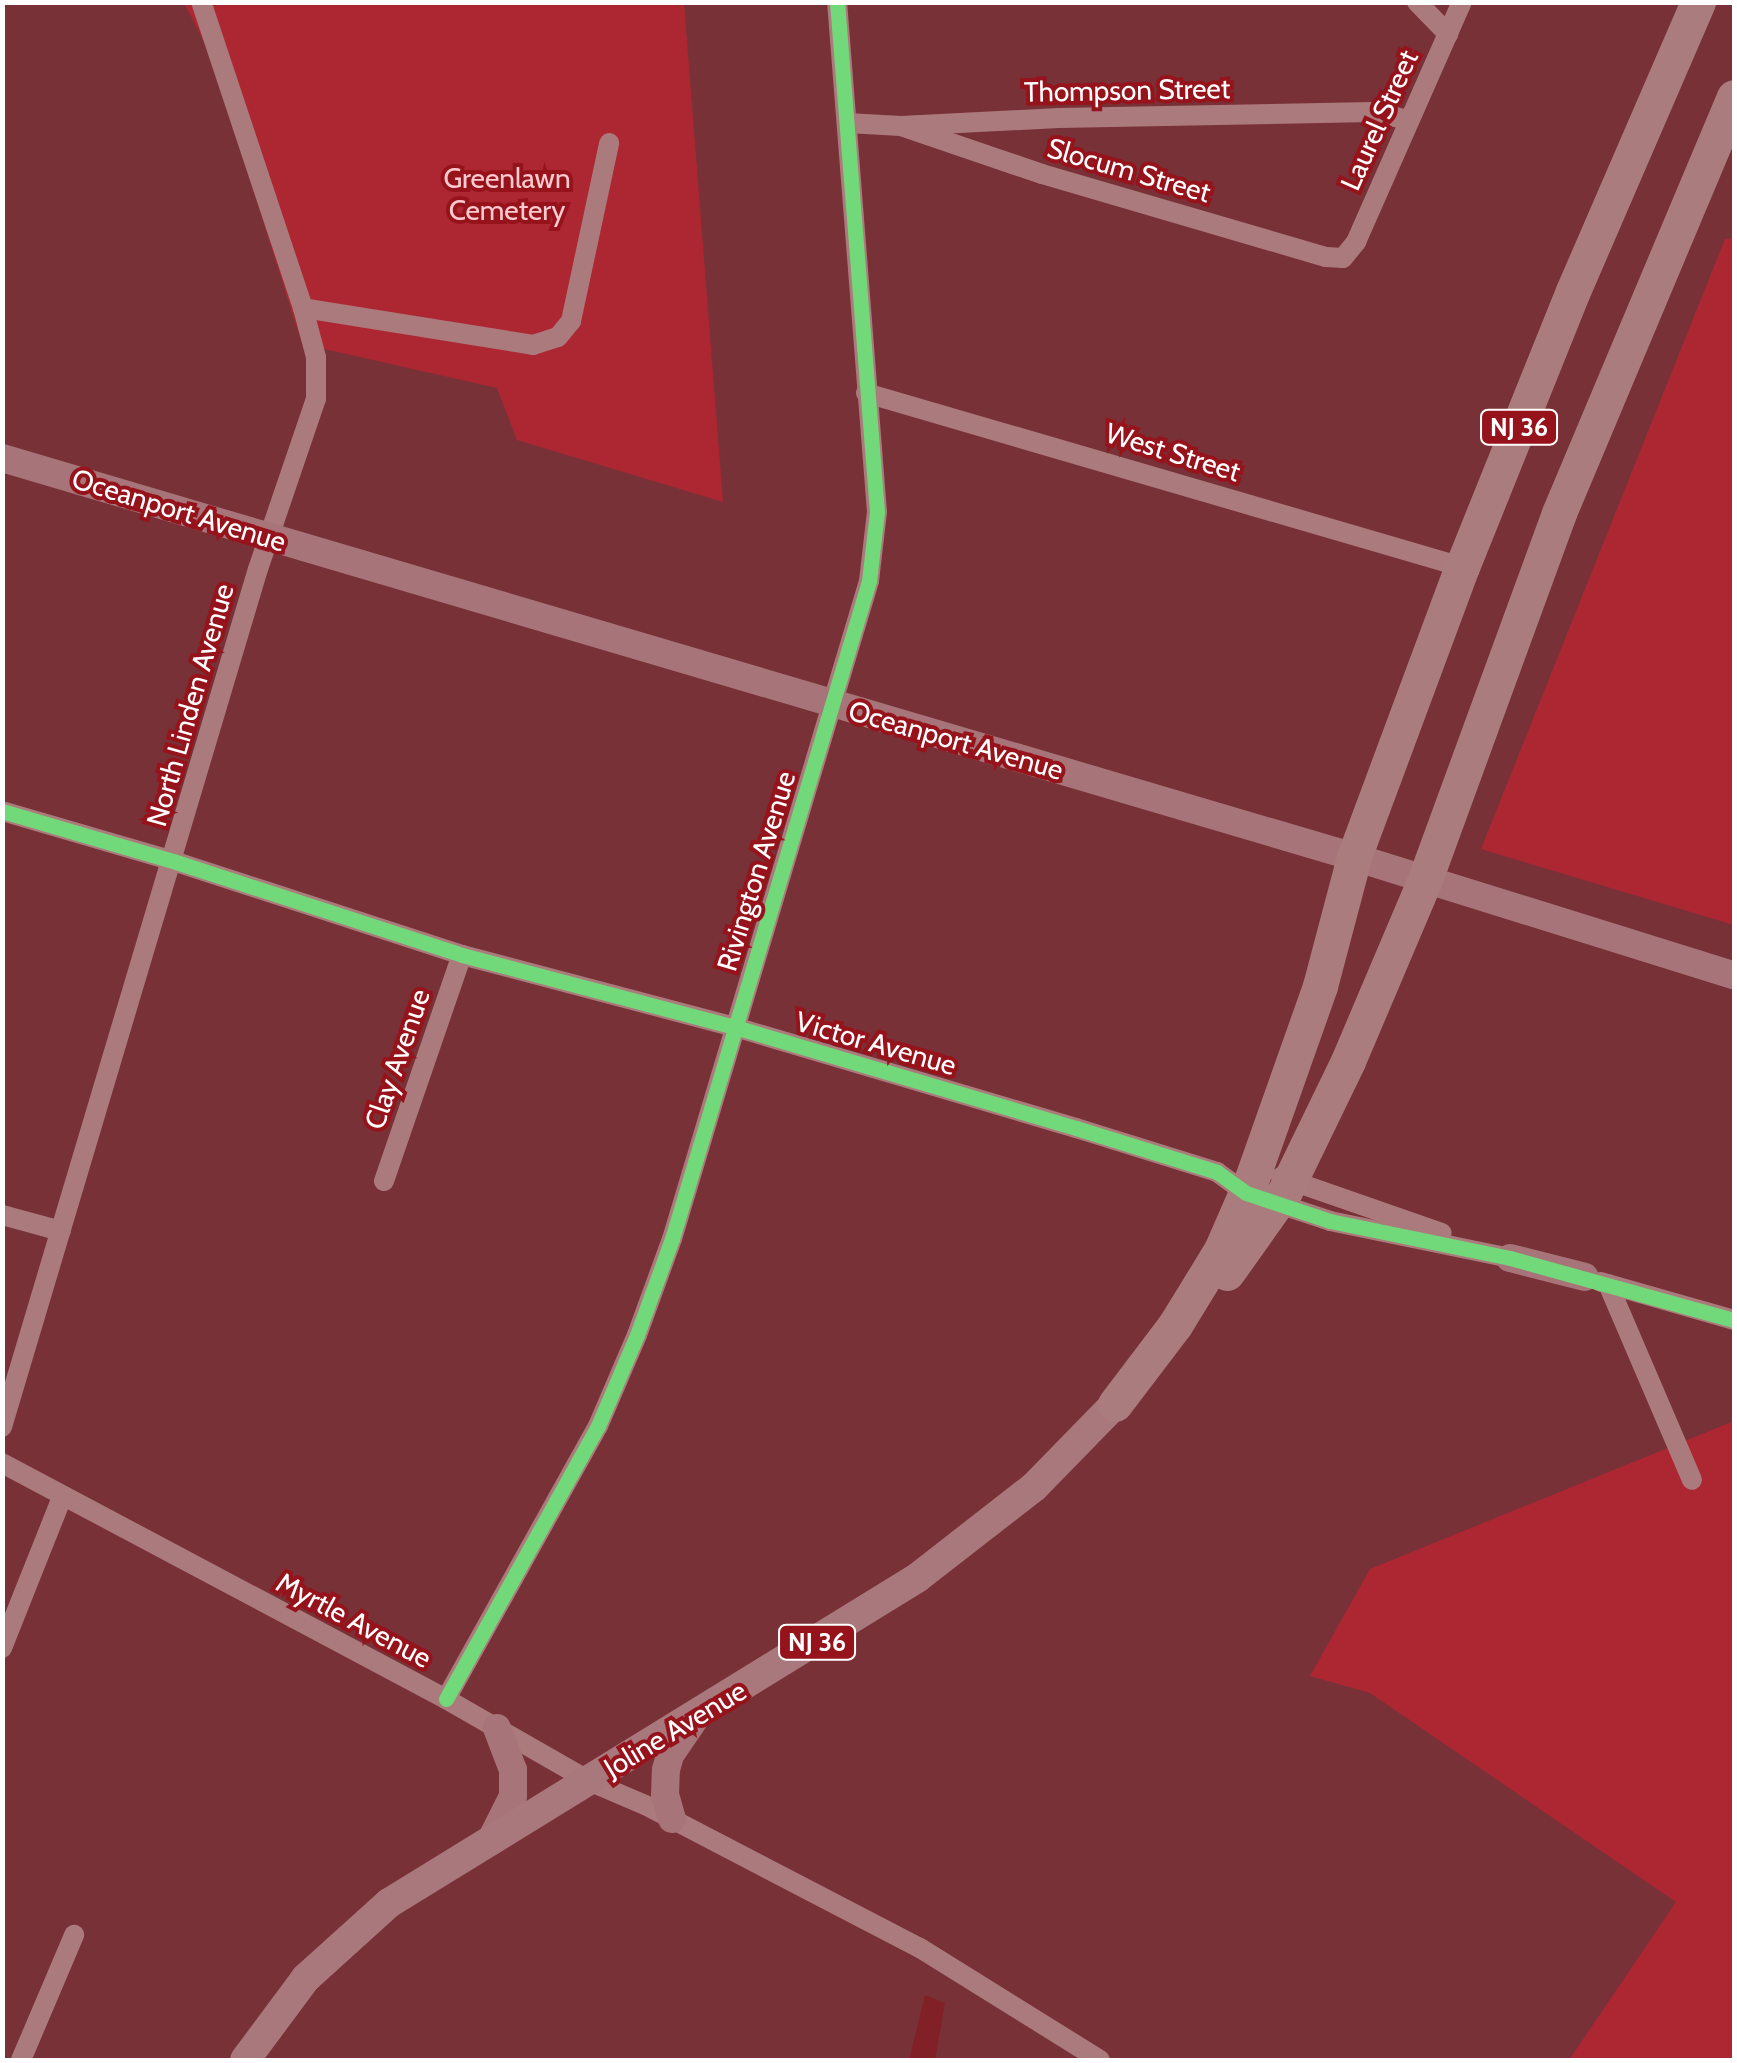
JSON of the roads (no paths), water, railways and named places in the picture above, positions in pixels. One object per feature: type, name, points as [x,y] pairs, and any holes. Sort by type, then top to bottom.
[{"type":"highway","name":"NJ 36","points":[[1267,1186],[1354,857],[1462,567],[1573,290],[1698,2]]},
{"type":"highway","name":"NJ 36","points":[[1115,1404],[1187,1306],[1348,1061],[1424,882],[1559,512],[1734,97]]},
{"type":"main road","name":"Joline Avenue","points":[[245,2060],[306,1978],[389,1903],[696,1718],[974,1537],[1034,1487],[1115,1404]]},
{"type":"street","name":"North Linden Avenue","points":[[2,1427],[270,538],[316,399],[316,357],[303,308],[201,2]]},
{"type":"street","name":"Rivington Avenue","points":[[446,1699],[586,1448],[625,1366],[672,1239],[875,550],[837,2]]},
{"type":"street","points":[[1416,2],[1448,34]]},
{"type":"street","name":"Laurel Street","points":[[1344,258],[1356,242],[1462,2]]},
{"type":"street","name":"Thompson Street","points":[[847,123],[901,126],[1058,118],[1373,112],[1408,120]]},
{"type":"street","name":"Slocum Street","points":[[901,126],[1008,164],[1326,257],[1344,258]]},
{"type":"street","points":[[303,308],[533,345],[558,337],[571,321],[609,143]]},
{"type":"street","name":"West Street","points":[[866,392],[1462,567]]},
{"type":"street","name":"Oceanport Avenue","points":[[2,458],[1354,857],[1734,976]]},
{"type":"street","name":"Victor Avenue","points":[[2,811],[173,861],[462,955],[736,1028],[1267,1186],[1330,1221],[1510,1258],[1734,1320]]},
{"type":"street","name":"Clay Avenue","points":[[384,1181],[462,955]]},
{"type":"street","points":[[2,1214],[62,1231]]},
{"type":"street","points":[[1596,1280],[1692,1480]]},
{"type":"street","name":"Myrtle Avenue","points":[[2,1463],[446,1699],[589,1781],[672,1819],[948,1964],[1100,2060]]},
{"type":"street","points":[[2,1648],[62,1496]]},
{"type":"street","points":[[672,1819],[665,1795],[666,1770],[670,1755],[696,1718]]},
{"type":"street","points":[[490,1842],[508,1812],[514,1784],[498,1728]]},
{"type":"street","points":[[21,2060],[74,1934]]},
{"type":"park label","name":"Greenlawn Cemetery","points":[[507,194]]}]
